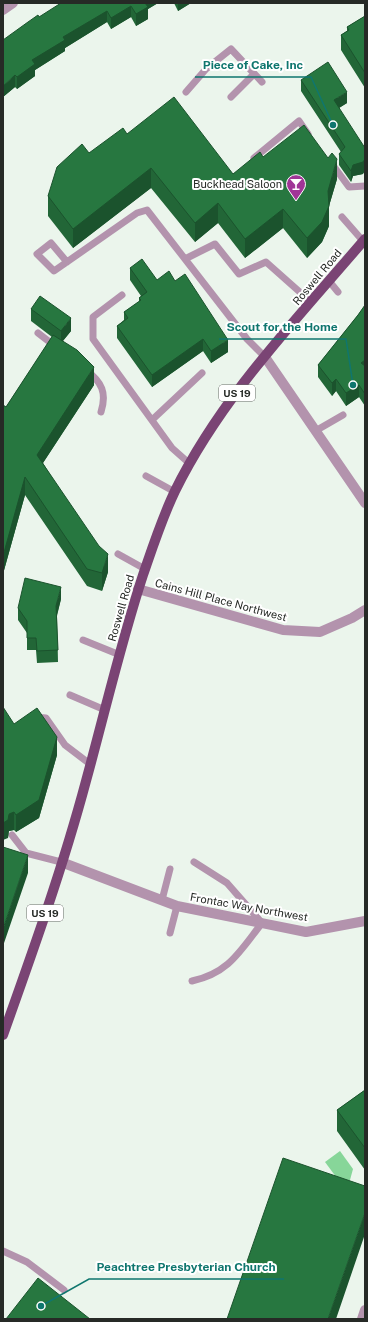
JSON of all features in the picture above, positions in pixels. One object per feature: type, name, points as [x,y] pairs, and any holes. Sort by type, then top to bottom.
[{"type":"main road","name":"Roswell Road","points":[[3,1035],[41,928],[61,862],[90,764],[138,589],[159,528],[175,492],[190,464],[224,410],[265,357],[364,240]]},
{"type":"street","points":[[3,10],[13,3]]},
{"type":"street","points":[[265,357],[365,503]]},
{"type":"street","name":"Cains Hill Place Northwest","points":[[138,589],[282,630],[320,632],[352,618],[365,610]]},
{"type":"street","name":"Frontac Way Northwest","points":[[61,862],[177,906],[306,932],[365,921]]},
{"type":"street","points":[[362,1319],[365,1310]]},
{"type":"lane","points":[[186,92],[206,69],[231,49],[262,82]]},
{"type":"lane","points":[[231,97],[254,74]]},
{"type":"lane","points":[[248,163],[299,121],[313,139]]},
{"type":"lane","points":[[326,157],[349,187],[365,186]]},
{"type":"lane","points":[[67,262],[137,213],[147,210],[247,338],[265,357]]},
{"type":"lane","points":[[342,217],[364,240]]},
{"type":"lane","points":[[185,259],[215,244],[239,274],[266,262],[311,302]]},
{"type":"lane","points":[[329,281],[338,292]]},
{"type":"lane","points":[[122,295],[93,317],[92,339],[172,448],[190,464]]},
{"type":"lane","points":[[38,333],[61,351]]},
{"type":"lane","points":[[79,364],[101,383],[105,393],[105,402],[102,412]]},
{"type":"lane","points":[[152,420],[202,372]]},
{"type":"lane","points":[[316,430],[343,415]]},
{"type":"lane","points":[[146,476],[175,492]]},
{"type":"lane","points":[[118,554],[145,569]]},
{"type":"lane","points":[[82,640],[120,655]]},
{"type":"lane","points":[[70,695],[105,710]]},
{"type":"lane","points":[[31,717],[46,718],[65,744],[90,764]]},
{"type":"lane","points":[[12,835],[26,854],[61,862]]},
{"type":"lane","points":[[192,980],[209,977],[231,963],[262,923],[227,883],[194,862]]},
{"type":"lane","points":[[162,900],[170,869]]},
{"type":"lane","points":[[170,933],[177,906]]},
{"type":"lane","points":[[3,1251],[27,1262],[64,1290]]},
{"type":"shaded area","points":[[340,1151],[353,1169],[350,1180],[342,1185],[325,1162]]},
{"type":"building","points":[[61,3],[145,3],[148,7],[136,14],[131,6],[111,18],[107,11],[63,37],[65,40],[32,60],[35,64],[17,77],[15,75],[3,86],[3,40],[38,15],[39,17]]},
{"type":"building","points":[[365,16],[365,73],[341,35],[349,30],[347,27]]},
{"type":"building","points":[[328,62],[347,92],[334,100],[365,148],[365,159],[363,162],[353,165],[351,171],[339,154],[345,147],[301,80]]},
{"type":"building","points":[[174,97],[233,174],[260,152],[263,157],[304,125],[328,158],[332,153],[337,159],[328,191],[329,206],[322,222],[307,238],[283,209],[245,239],[218,203],[195,223],[151,168],[73,229],[48,196],[57,167],[82,144],[89,153],[123,128],[127,134]]},
{"type":"building","points":[[142,259],[157,280],[169,271],[175,281],[185,274],[228,340],[211,351],[203,339],[152,375],[117,326],[128,318],[124,312],[141,300],[139,298],[147,292],[130,268]]},
{"type":"building","points":[[40,296],[71,318],[61,331],[31,309]]},
{"type":"building","points":[[365,305],[365,360],[361,363],[365,366],[365,394],[359,385],[346,393],[336,379],[332,383],[318,365]]},
{"type":"building","points":[[53,335],[77,350],[94,367],[37,455],[99,546],[108,554],[102,573],[87,569],[25,477],[3,556],[3,405],[6,407]]},
{"type":"building","points":[[25,578],[61,587],[56,606],[58,650],[37,651],[36,638],[27,638],[27,621],[18,608]]},
{"type":"building","points":[[3,707],[14,724],[37,708],[57,737],[39,800],[16,815],[14,812],[9,814],[8,820],[3,823]]},
{"type":"building","points":[[3,847],[28,855],[3,929]]},
{"type":"building","points":[[365,1090],[365,1148],[337,1110]]},
{"type":"building","points":[[283,1158],[365,1186],[365,1213],[328,1319],[227,1319]]},
{"type":"building","points":[[38,1278],[90,1319],[6,1319]]},
{"type":"place","name":"Piece of Cake, Inc","points":[[333,125]]},
{"type":"place","name":"Buckhead Saloon","points":[[296,201]]},
{"type":"place","name":"Scout for the Home","points":[[353,385]]},
{"type":"place","name":"Peachtree Presbyterian Church","points":[[41,1306]]}]
